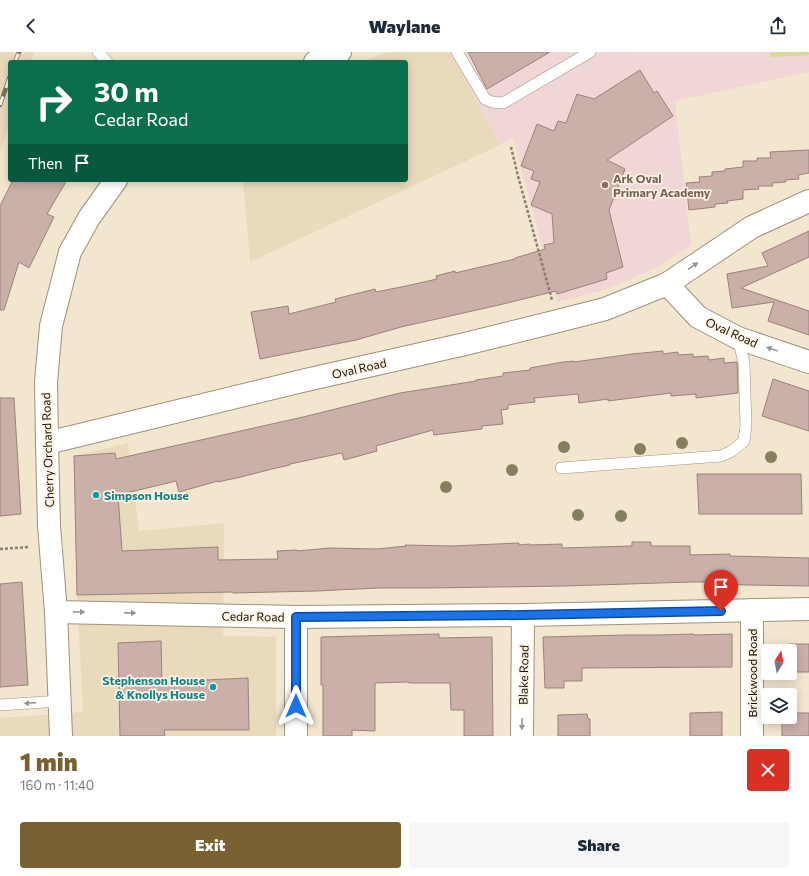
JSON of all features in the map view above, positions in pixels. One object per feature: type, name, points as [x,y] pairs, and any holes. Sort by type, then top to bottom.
[{"type":"street","points":[[320,60],[340,52]]},
{"type":"street","name":"Cherry Orchard Road","points":[[61,736],[47,443],[46,382],[50,326],[70,252],[89,218],[115,182]]},
{"type":"street","name":"Oval Road","points":[[47,443],[306,380],[457,346],[605,309],[667,284],[752,227],[809,201]]},
{"type":"street","name":"Oval Road","points":[[667,284],[698,318],[738,338],[809,362]]},
{"type":"street","name":"Cedar Road","points":[[56,612],[296,617],[523,615],[809,609]]},
{"type":"street","name":"Brickwood Road","points":[[752,610],[752,736]]},
{"type":"street","name":"Blake Road","points":[[522,736],[523,615]]},
{"type":"street","points":[[296,617],[296,736]]},
{"type":"lane","points":[[98,52],[105,60]]},
{"type":"lane","points":[[457,52],[486,99],[492,102],[503,103],[590,52]]},
{"type":"lane","points":[[561,468],[721,456],[732,450],[744,441],[746,425],[744,363],[738,338]]},
{"type":"lane","points":[[0,705],[60,701]]},
{"type":"path","points":[[511,147],[558,321]]},
{"type":"path","points":[[0,549],[23,547]]},
{"type":"shaded area","points":[[0,52],[35,52],[32,60],[8,60],[8,128],[0,152]]},
{"type":"shaded area","points":[[386,52],[451,52],[500,145],[250,262],[243,182],[408,182],[408,60],[368,60]]},
{"type":"shaded area","name":"Ark Oval Primary Academy","points":[[451,52],[809,52],[809,72],[675,101],[691,245],[658,267],[605,290],[557,302],[513,138],[500,145]]},
{"type":"shaded area","points":[[128,443],[139,531],[224,523],[223,636],[276,637],[276,736],[0,736],[0,718],[83,712],[77,595],[74,456]]},
{"type":"green space","points":[[770,52],[809,52],[809,55],[771,57]]},
{"type":"building","points":[[468,52],[550,52],[487,89]]},
{"type":"building","points":[[640,70],[654,93],[657,91],[673,116],[607,160],[625,169],[609,210],[623,267],[606,273],[607,279],[557,294],[556,291],[401,327],[356,340],[260,359],[251,312],[288,306],[289,314],[336,302],[335,299],[375,289],[376,292],[406,286],[437,279],[436,276],[455,271],[455,273],[515,259],[545,249],[544,245],[554,243],[552,214],[531,205],[540,182],[531,179],[534,171],[521,166],[537,124],[554,131],[558,121],[566,123],[577,94],[594,99]]},
{"type":"building","points":[[809,150],[809,173],[798,175],[799,179],[772,183],[773,186],[758,186],[759,189],[743,190],[743,199],[727,201],[728,203],[715,204],[715,207],[689,210],[686,183],[700,182],[699,177],[712,176],[712,172],[743,167],[743,161],[757,161],[757,158],[771,158],[770,152]]},
{"type":"building","points":[[12,182],[66,182],[47,214],[54,217],[29,268],[19,262],[4,310],[0,310],[0,206]]},
{"type":"building","points":[[809,231],[809,257],[741,288],[809,311],[809,335],[768,321],[774,302],[732,308],[727,274],[768,266],[762,253]]},
{"type":"building","points":[[663,351],[663,354],[678,352],[678,355],[693,354],[693,357],[708,356],[709,360],[724,358],[724,363],[737,362],[738,393],[696,398],[696,394],[671,396],[671,393],[579,403],[578,394],[534,398],[535,402],[508,405],[508,409],[501,410],[503,424],[482,426],[482,429],[434,435],[433,430],[376,446],[377,451],[344,460],[342,453],[218,481],[179,492],[176,481],[118,495],[122,551],[218,547],[218,560],[278,559],[277,551],[330,548],[377,549],[406,546],[405,545],[452,546],[519,543],[519,545],[562,544],[562,548],[632,546],[632,542],[651,542],[651,546],[690,546],[690,555],[730,554],[730,556],[809,558],[809,586],[711,584],[711,582],[691,582],[565,586],[378,588],[233,593],[77,595],[74,456],[115,453],[116,459],[303,417],[400,393],[503,376],[503,373],[530,370],[530,368],[563,362],[574,362]]},
{"type":"building","points":[[773,379],[809,391],[809,431],[762,416]]},
{"type":"building","points":[[0,398],[14,398],[21,514],[0,516]]},
{"type":"building","points":[[697,474],[801,474],[802,514],[699,514]]},
{"type":"building","points":[[22,582],[28,685],[0,687],[0,584]]},
{"type":"building","points":[[439,634],[439,638],[492,637],[493,736],[464,736],[464,710],[451,710],[450,683],[408,682],[375,683],[375,731],[352,730],[352,736],[323,736],[321,637]]},
{"type":"building","points":[[732,634],[732,667],[582,668],[582,681],[564,681],[564,688],[545,688],[543,637]]},
{"type":"building","name":"Stephenson House & Knollys House","points":[[161,641],[162,682],[248,678],[249,730],[164,730],[165,736],[120,736],[118,643]]},
{"type":"building","points":[[797,644],[809,644],[809,672],[797,672]]},
{"type":"building","points":[[722,712],[722,736],[690,736],[690,713]]},
{"type":"building","points":[[797,713],[809,713],[809,736],[782,736],[782,724],[797,724]]},
{"type":"building","points":[[587,714],[588,719],[590,719],[590,736],[558,736],[558,715]]},
{"type":"railway","points":[[16,60],[19,52]]},
{"type":"railway","points":[[0,105],[8,82]]},
{"type":"place","name":"Ark Oval Primary Academy","points":[[605,185]]},
{"type":"place","name":"Simpson House","points":[[96,495]]},
{"type":"place","name":"Stephenson House & Knollys House","points":[[213,687]]},
{"type":"route","points":[[296,706],[296,617],[523,615],[721,611]]}]
